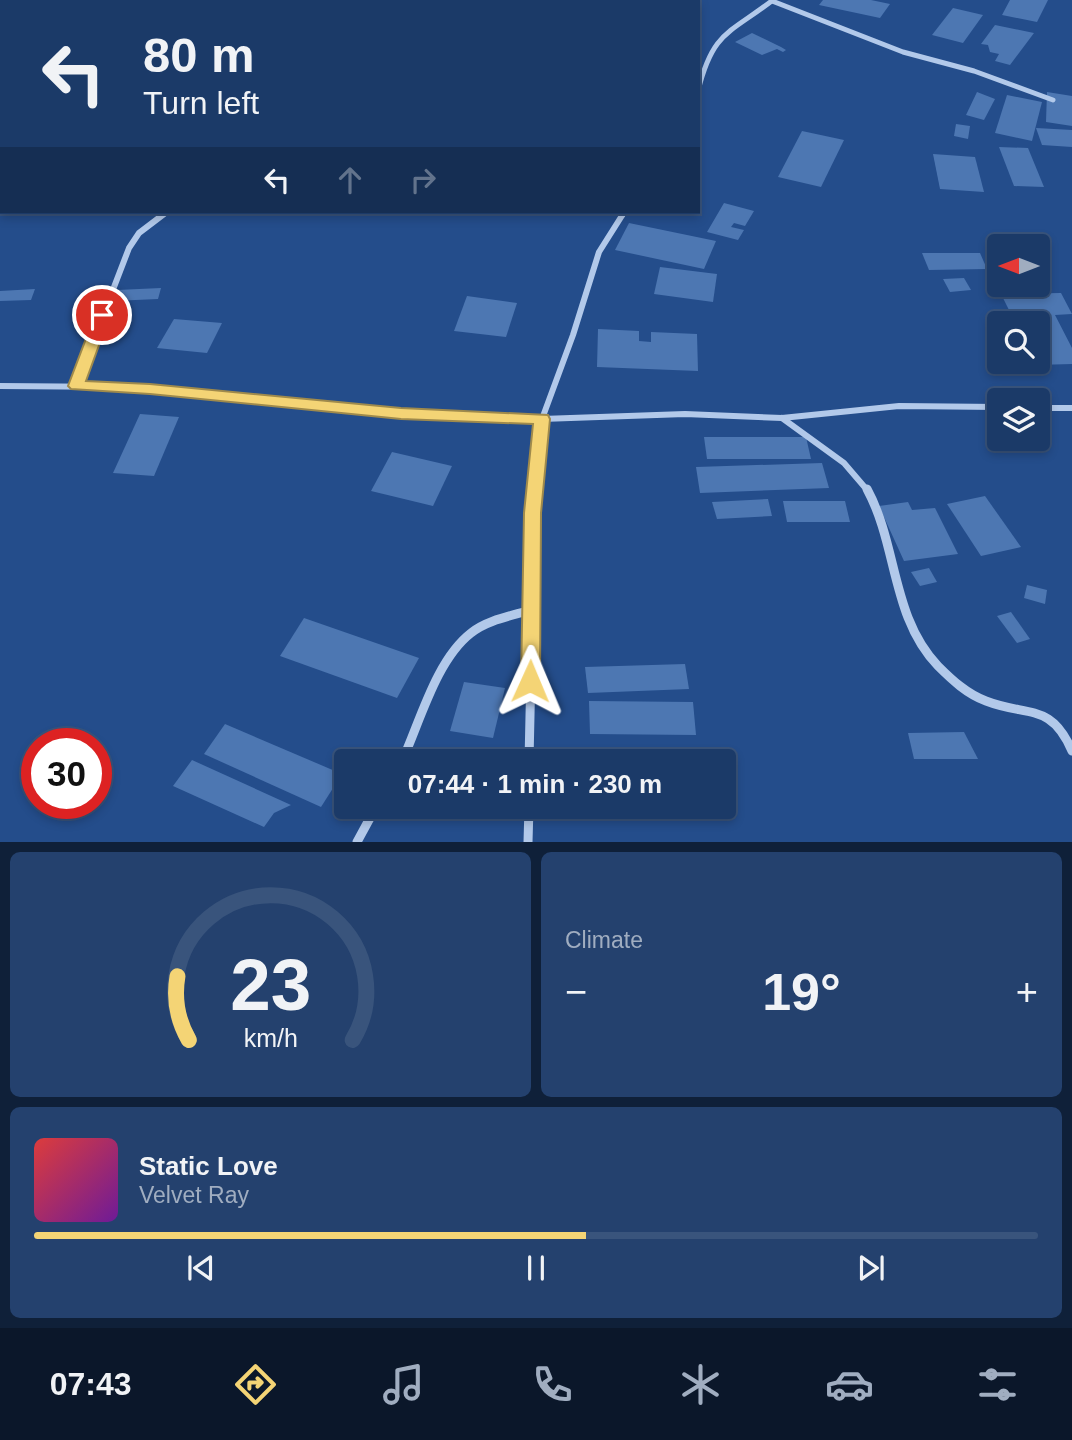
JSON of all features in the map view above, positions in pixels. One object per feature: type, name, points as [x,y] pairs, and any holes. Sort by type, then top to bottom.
[{"type":"street","points":[[700,82],[704,65],[717,41],[730,28],[772,0],[903,52],[932,62],[974,71],[1052,100]]},
{"type":"street","points":[[76,386],[129,248],[139,233],[164,214]]},
{"type":"street","points":[[529,749],[533,513],[542,419],[556,387],[599,252],[624,214]]},
{"type":"street","points":[[0,386],[150,389],[401,413],[542,419],[685,414],[782,418],[899,407],[987,407]]},
{"type":"street","points":[[1050,408],[1072,408]]},
{"type":"street","points":[[782,418],[829,452],[861,481],[880,517],[912,632],[936,664],[976,696],[992,703],[1027,708],[1050,716],[1067,735],[1072,751]]},
{"type":"street","points":[[408,749],[439,675],[461,643],[469,634],[496,620],[531,610]]},
{"type":"street","points":[[356,842],[369,819]]},
{"type":"street","points":[[528,842],[529,819]]},
{"type":"building","points":[[823,0],[871,0],[890,4],[880,18],[819,5]]},
{"type":"building","points":[[1010,0],[1048,0],[1037,22],[1002,15]]},
{"type":"building","points":[[953,8],[983,15],[963,43],[932,35]]},
{"type":"building","points":[[995,25],[1034,33],[1010,65],[995,61],[999,54],[990,52],[988,45],[981,44]]},
{"type":"building","points":[[752,33],[786,50],[783,52],[777,49],[762,55],[735,42]]},
{"type":"building","points":[[977,92],[995,99],[984,120],[966,115]]},
{"type":"building","points":[[1047,92],[1072,96],[1072,126],[1046,122]]},
{"type":"building","points":[[1007,95],[1042,102],[1032,141],[995,133]]},
{"type":"building","points":[[956,124],[970,126],[968,139],[954,136]]},
{"type":"building","points":[[1036,128],[1072,130],[1072,147],[1042,145]]},
{"type":"building","points":[[802,131],[844,140],[821,187],[778,177]]},
{"type":"building","points":[[999,147],[1028,148],[1044,187],[1014,186]]},
{"type":"building","points":[[933,154],[975,157],[984,192],[940,189]]},
{"type":"building","points":[[724,203],[754,211],[745,226],[734,223],[731,227],[744,230],[738,240],[707,232]]},
{"type":"building","points":[[629,223],[716,241],[704,269],[615,250]]},
{"type":"building","points":[[922,253],[980,253],[987,269],[929,270]]},
{"type":"building","points":[[660,267],[717,274],[713,302],[654,294]]},
{"type":"building","points":[[964,278],[971,290],[950,292],[943,279]]},
{"type":"building","points":[[161,288],[158,299],[113,301],[117,290]]},
{"type":"building","points":[[35,289],[31,300],[0,301],[0,291]]},
{"type":"building","points":[[1050,293],[1061,293],[1072,314],[1055,315],[1072,348],[1072,364],[1050,365],[1050,311],[1010,311],[1003,298],[1050,298]]},
{"type":"building","points":[[467,296],[517,303],[506,337],[454,331]]},
{"type":"building","points":[[174,319],[222,323],[207,353],[157,348]]},
{"type":"building","points":[[598,329],[639,331],[639,341],[651,342],[651,332],[697,334],[698,371],[597,367]]},
{"type":"building","points":[[140,414],[179,417],[154,476],[113,473]]},
{"type":"building","points":[[704,437],[806,437],[811,459],[707,459]]},
{"type":"building","points":[[392,452],[452,466],[433,506],[371,491]]},
{"type":"building","points":[[822,463],[829,488],[700,493],[696,467]]},
{"type":"building","points":[[985,496],[1021,547],[981,556],[947,504]]},
{"type":"building","points":[[768,499],[772,516],[717,519],[712,502]]},
{"type":"building","points":[[783,501],[845,501],[850,522],[787,522]]},
{"type":"building","points":[[908,502],[912,510],[935,508],[958,554],[904,561],[879,506]]},
{"type":"building","points":[[929,568],[937,582],[920,586],[911,572]]},
{"type":"building","points":[[1027,585],[1047,590],[1045,604],[1024,598]]},
{"type":"building","points":[[1011,612],[1030,639],[1017,643],[997,616]]},
{"type":"building","points":[[304,618],[419,658],[397,698],[280,656]]},
{"type":"building","points":[[685,664],[689,689],[588,693],[585,667]]},
{"type":"building","points":[[464,682],[505,688],[493,738],[450,731]]},
{"type":"building","points":[[589,701],[693,702],[696,735],[590,734]]},
{"type":"building","points":[[225,724],[334,771],[334,787],[321,807],[204,754]]},
{"type":"building","points":[[964,732],[978,759],[914,759],[908,733]]},
{"type":"building","points":[[192,760],[291,805],[274,813],[264,827],[173,786]]},
{"type":"route","points":[[102,315],[76,386],[150,389],[401,413],[542,419],[533,513],[530,681]]}]
